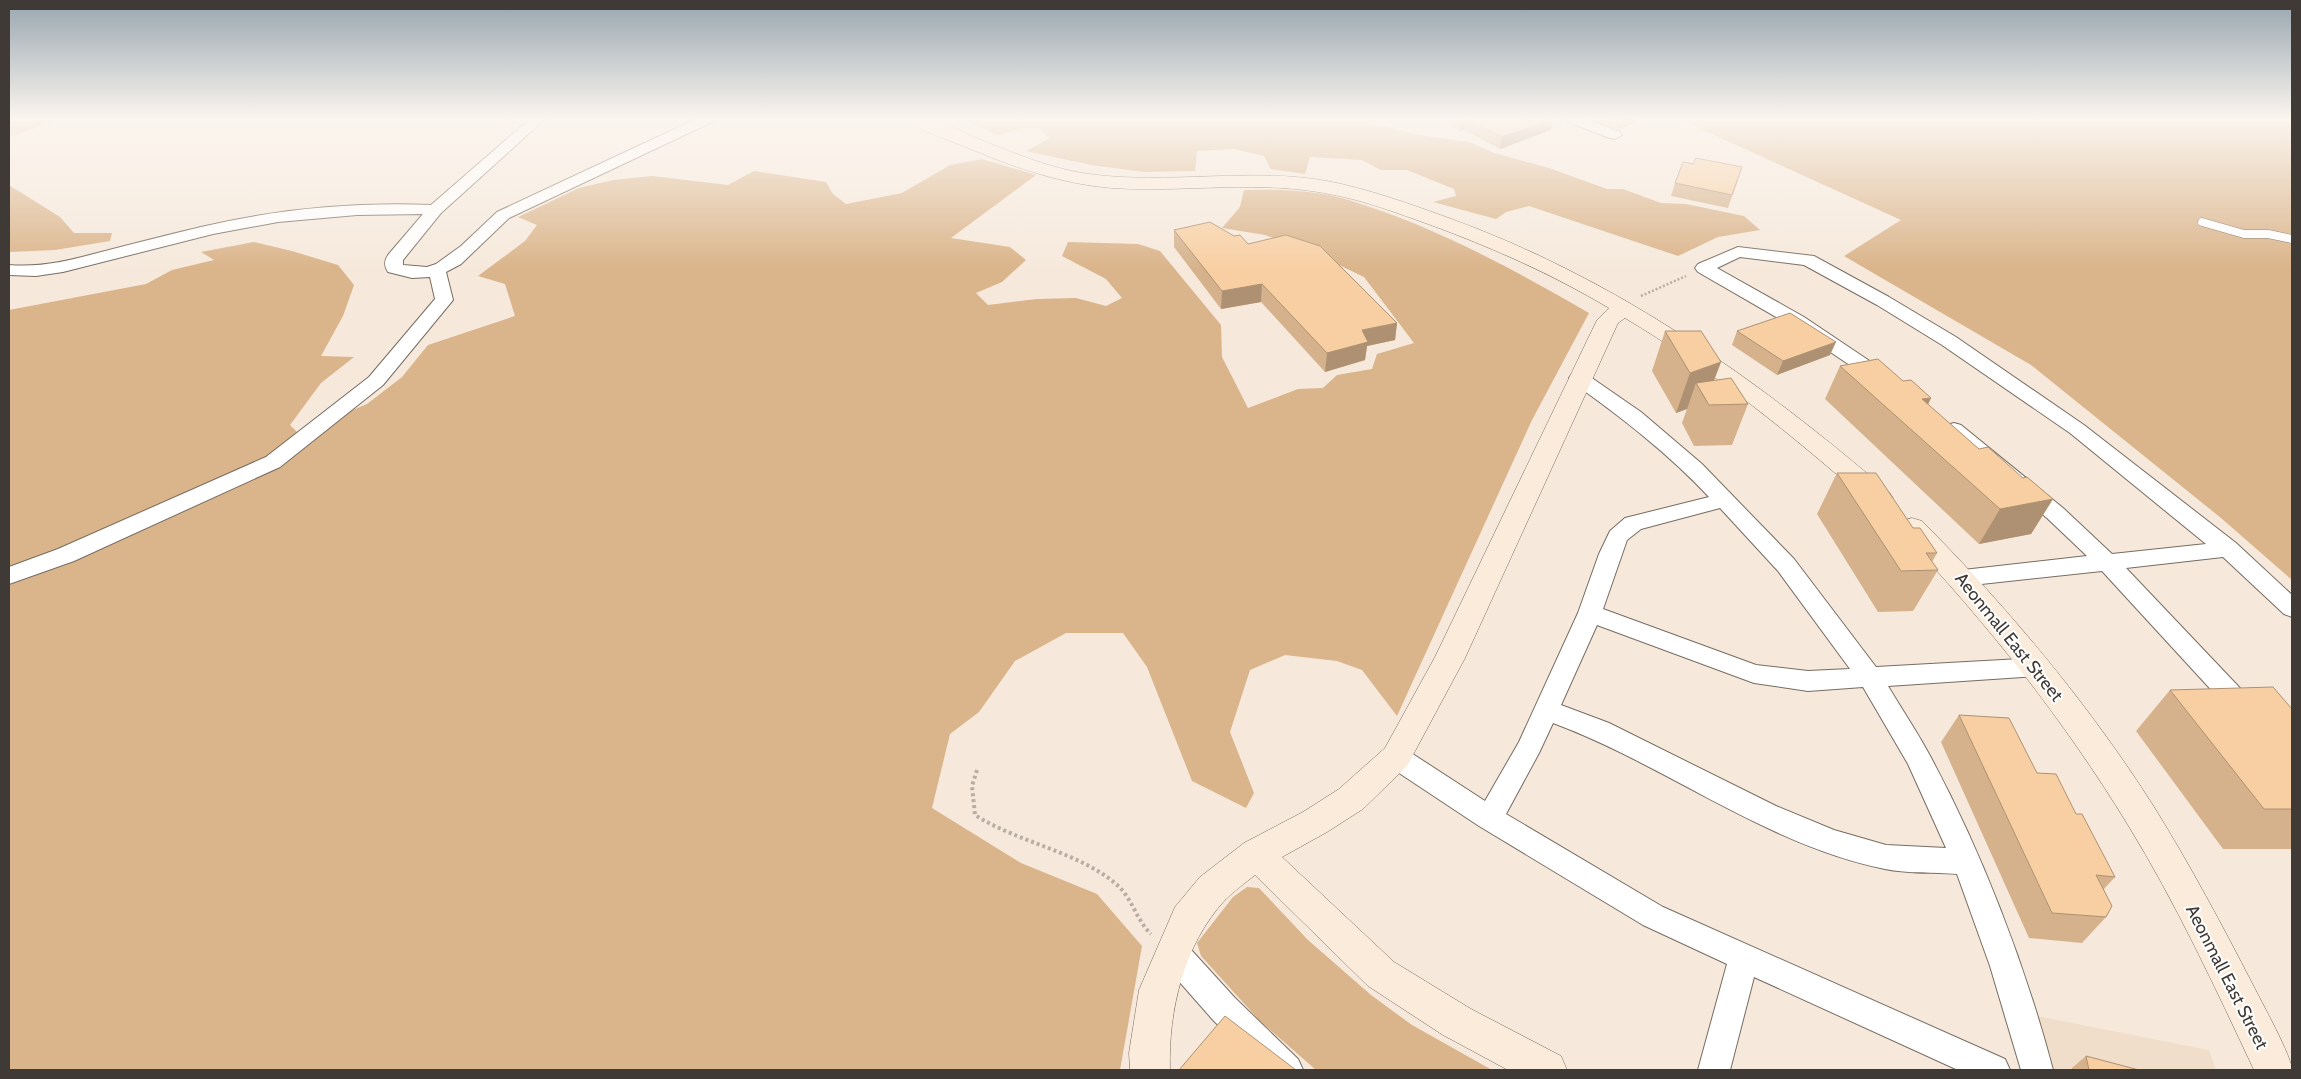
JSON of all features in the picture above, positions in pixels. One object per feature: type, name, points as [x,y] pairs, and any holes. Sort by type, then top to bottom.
[{"type":"street","points":[[481,169],[435,210],[394,259],[394,268],[419,275],[437,272],[454,263],[486,228],[503,215],[600,169]]},
{"type":"street","name":"Aeonmall East Street","points":[[1043,169],[1085,179],[1112,182],[1234,181],[1289,183],[1325,187],[1352,193],[1464,229],[1536,260],[1624,308],[1710,362],[1771,406],[1844,465],[1906,522],[1963,578],[2037,667],[2082,727],[2141,817],[2221,963],[2274,1070]]},
{"type":"street","points":[[9,270],[25,272],[55,268],[228,226],[283,216],[407,208],[435,210]]},
{"type":"street","points":[[1704,268],[1738,252],[1808,260],[1883,301],[2020,388],[2077,428],[2228,549],[2292,608]]},
{"type":"street","points":[[1704,268],[1797,321],[1903,392]]},
{"type":"street","points":[[9,576],[66,555],[272,462],[376,381],[444,300],[437,272]]},
{"type":"street","points":[[1150,1070],[1149,1053],[1158,990],[1188,919],[1213,888],[1256,854],[1315,822],[1351,799],[1396,757],[1450,658],[1608,320],[1624,308]]},
{"type":"street","points":[[1580,378],[1634,416],[1695,469],[1725,500],[1791,572],[1870,678],[1919,760],[1967,862],[2005,966],[2037,1070]]},
{"type":"street","points":[[1941,419],[2056,513],[2107,562],[2229,691],[2261,729]]},
{"type":"street","points":[[1489,818],[1530,746],[1590,613],[1618,536],[1633,523],[1725,500]]},
{"type":"street","points":[[1963,578],[2228,549]]},
{"type":"street","points":[[1590,613],[1754,674],[1808,681],[2037,667]]},
{"type":"street","points":[[1546,710],[1600,730],[1766,814],[1829,841],[1886,857],[1967,862]]},
{"type":"street","points":[[1396,757],[1489,818],[1653,916],[1994,1070]]},
{"type":"street","points":[[1256,854],[1381,974],[1457,1022],[1547,1070]]},
{"type":"street","points":[[1173,952],[1224,1009],[1287,1070]]},
{"type":"street","points":[[1714,1070],[1744,958]]},
{"type":"lane","points":[[2202,222],[2244,234],[2268,234],[2292,239]]},
{"type":"path","points":[[1624,308],[1634,300],[1704,268]]},
{"type":"path","points":[[977,770],[972,786],[975,815],[991,827],[1095,870],[1118,885],[1140,926],[1173,952]]},
{"type":"shaded area","points":[[943,169],[1017,169],[1036,175],[951,238],[1010,247],[1026,260],[1002,282],[976,293],[988,305],[1037,299],[1076,298],[1106,306],[1122,298],[1106,279],[1062,256],[1068,242],[1138,244],[1160,251],[1221,325],[1222,357],[1248,408],[1298,389],[1323,388],[1337,375],[1372,369],[1377,354],[1414,343],[1364,277],[1308,250],[1265,235],[1222,228],[1240,207],[1244,190],[1284,190],[1324,194],[1349,200],[1412,222],[1502,265],[1589,313],[1532,420],[1397,716],[1362,670],[1337,661],[1285,655],[1250,670],[1230,732],[1254,793],[1246,808],[1192,781],[1147,667],[1123,633],[1066,633],[1015,661],[979,712],[950,734],[932,808],[1021,863],[1097,894],[1142,946],[1120,1070],[9,1070],[9,310],[146,284],[172,270],[214,260],[201,252],[254,242],[338,265],[354,285],[343,316],[321,356],[354,357],[321,383],[290,425],[298,433],[367,404],[402,377],[428,345],[515,316],[505,284],[478,276],[525,241],[537,225],[518,217],[579,188],[613,180],[652,176],[728,185],[754,171],[826,182],[833,194],[846,204],[902,193]]},
{"type":"shaded area","points":[[1124,169],[1195,169],[1195,171],[1144,172]]},
{"type":"shaded area","points":[[1273,169],[1306,169],[1305,174]]},
{"type":"shaded area","points":[[1553,169],[1607,189],[1623,189],[1661,203],[1686,204],[1744,216],[1760,230],[1718,237],[1678,256],[1529,206],[1506,212],[1496,219],[1433,202],[1456,196],[1454,189],[1407,170],[1381,170]]},
{"type":"shaded area","points":[[1790,169],[2292,169],[2292,580],[2221,518],[2031,365],[1844,256],[1901,220]]},
{"type":"shaded area","points":[[9,185],[60,217],[74,233],[112,233],[110,241],[55,250],[9,252]]},
{"type":"shaded area","points":[[1247,887],[1259,888],[1308,940],[1371,995],[1412,1025],[1492,1070],[1316,1070],[1260,1021],[1201,956],[1197,943],[1233,897]]},
{"type":"shaded area","points":[[2037,1016],[2209,1050],[2216,1070],[2053,1070]]},
{"type":"building","points":[[1680,169],[1741,169],[1732,195],[1675,183]]},
{"type":"building","points":[[1210,222],[1234,236],[1240,235],[1248,244],[1286,235],[1320,246],[1397,323],[1362,330],[1368,342],[1327,353],[1262,284],[1222,291],[1174,230]]},
{"type":"building","points":[[1790,313],[1836,342],[1783,361],[1737,331]]},
{"type":"building","points":[[1665,331],[1701,331],[1721,362],[1690,373]]},
{"type":"building","points":[[1878,359],[1903,381],[1911,380],[1931,398],[1922,399],[1979,449],[1988,447],[2023,478],[2027,477],[2053,499],[2000,509],[1840,366]]},
{"type":"building","points":[[1731,378],[1748,404],[1709,405],[1696,383]]},
{"type":"building","points":[[1837,473],[1876,473],[1913,528],[1920,528],[1937,553],[1926,553],[1938,570],[1901,571]]},
{"type":"building","points":[[2273,687],[2292,709],[2292,809],[2264,809],[2170,690]]},
{"type":"building","points":[[1959,715],[2009,718],[2037,773],[2056,774],[2076,814],[2082,814],[2115,877],[2096,875],[2112,906],[2106,917],[2052,913]]},
{"type":"building","points":[[1225,1016],[1296,1070],[1179,1070]]},
{"type":"building","points":[[2086,1056],[2139,1070],[2089,1070]]}]
